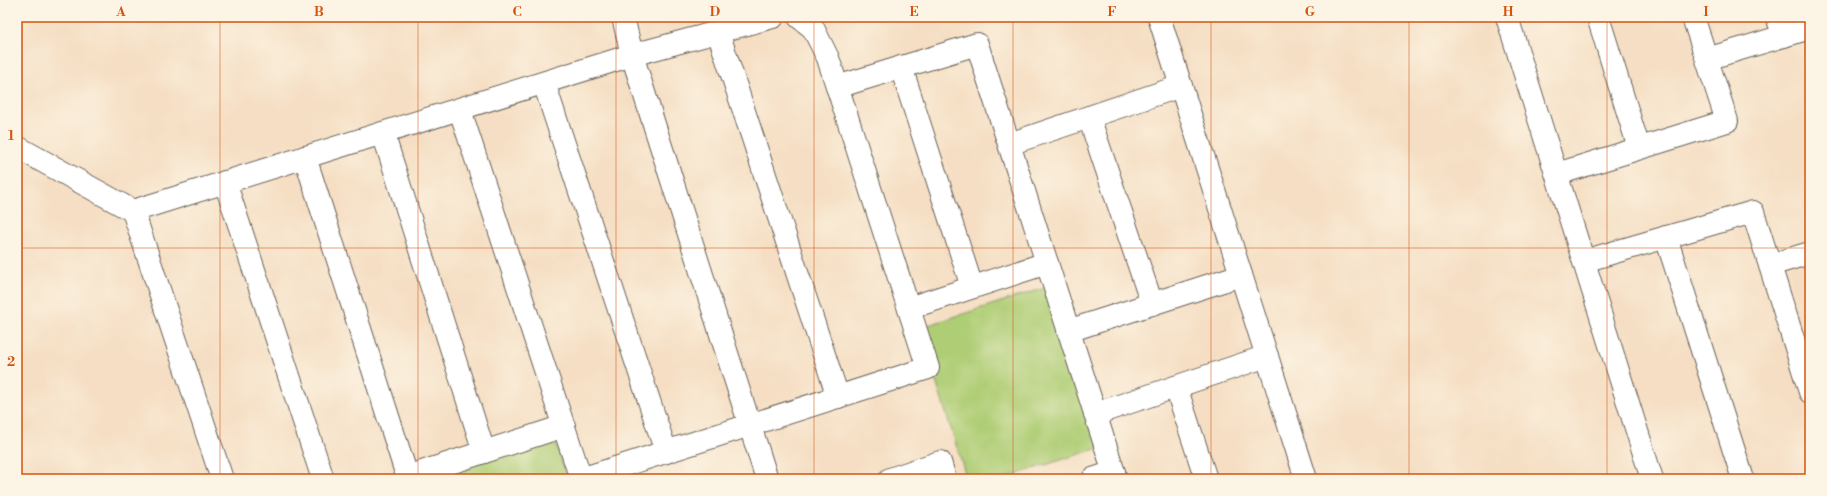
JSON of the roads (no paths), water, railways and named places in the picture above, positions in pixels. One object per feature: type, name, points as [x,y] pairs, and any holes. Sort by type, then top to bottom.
[{"type":"street","points":[[623,17],[632,55],[767,479]]},
{"type":"street","points":[[133,211],[632,55],[773,17]]},
{"type":"street","points":[[460,110],[581,479],[928,368],[828,58],[814,28],[799,17]]},
{"type":"street","points":[[1159,17],[1306,479]]},
{"type":"street","points":[[1508,17],[1652,479]]},
{"type":"street","points":[[1598,17],[1639,148]]},
{"type":"street","points":[[1557,174],[1727,121],[1693,17]]},
{"type":"street","points":[[1707,59],[1780,27],[1810,28]]},
{"type":"street","points":[[718,32],[838,397]]},
{"type":"street","points":[[837,87],[977,44],[1115,476],[1093,479]]},
{"type":"street","points":[[901,67],[972,287]]},
{"type":"street","points":[[544,83],[666,452]]},
{"type":"street","points":[[1009,144],[1181,86]]},
{"type":"street","points":[[1089,117],[1152,304]]},
{"type":"street","points":[[382,133],[484,452]]},
{"type":"street","points":[[17,147],[133,211],[222,479]]},
{"type":"street","points":[[305,157],[407,478],[564,426]]},
{"type":"street","points":[[225,182],[323,479]]},
{"type":"street","points":[[1584,261],[1753,212],[1810,392]]},
{"type":"street","points":[[1666,237],[1743,479]]},
{"type":"street","points":[[1770,265],[1810,253]]},
{"type":"street","points":[[909,308],[1047,262]]},
{"type":"street","points":[[1068,331],[1241,275]]},
{"type":"street","points":[[1095,414],[1267,356]]},
{"type":"street","points":[[1176,386],[1206,479]]},
{"type":"street","points":[[890,479],[940,462],[945,479]]}]
